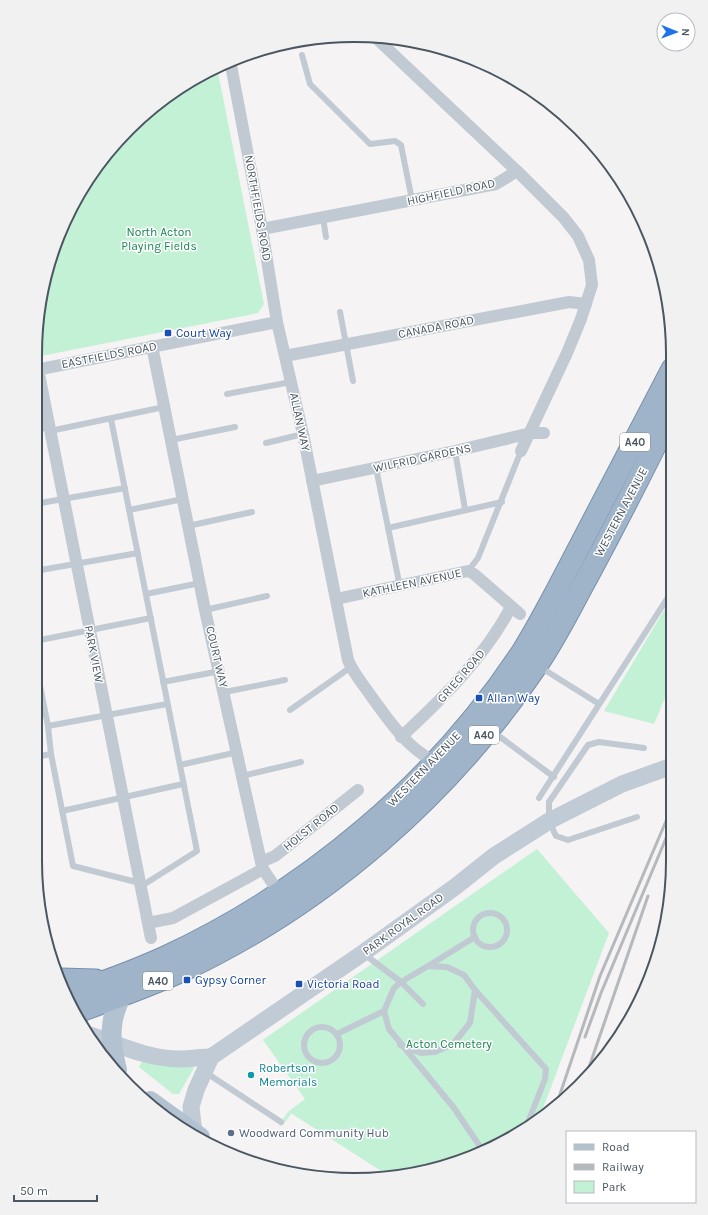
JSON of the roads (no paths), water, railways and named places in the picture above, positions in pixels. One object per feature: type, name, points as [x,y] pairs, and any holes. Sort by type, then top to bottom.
[{"type":"highway","name":"WESTERN AVENUE","points":[[80,1010],[115,987],[173,953],[247,913],[279,893],[333,855],[394,802],[435,762],[477,714],[522,652],[601,508],[666,381]]},
{"type":"highway","name":"WESTERN AVENUE","points":[[72,993],[115,987],[180,972],[209,957],[253,932],[312,894],[368,852],[436,790],[489,729],[537,665],[553,640],[627,502],[666,424]]},
{"type":"highway","points":[[66,980],[115,987]]},
{"type":"main road","name":"PARK ROYAL ROAD","points":[[208,1064],[455,887],[494,856],[549,821],[622,784],[665,768]]},
{"type":"main road","points":[[115,987],[112,1017],[112,1043],[116,1063]]},
{"type":"main road","points":[[97,1038],[128,1050],[161,1058],[180,1059],[208,1064],[195,1092],[191,1107],[191,1117],[195,1129]]},
{"type":"street","points":[[382,44],[517,171],[564,218],[584,247],[592,271],[592,285],[586,304],[531,433],[521,451]]},
{"type":"street","name":"NORTHFIELDS ROAD","points":[[231,68],[262,228],[277,322],[285,356]]},
{"type":"street","name":"HIGHFIELD ROAD","points":[[262,228],[323,218],[496,184],[517,171]]},
{"type":"street","name":"CANADA ROAD","points":[[285,356],[569,302],[586,304]]},
{"type":"street","name":"EASTFIELDS ROAD","points":[[42,369],[277,322]]},
{"type":"street","name":"COURT WAY","points":[[152,346],[205,610],[225,692],[262,865],[279,893]]},
{"type":"street","name":"ALLAN WAY","points":[[285,356],[350,667],[401,737],[414,749],[435,762]]},
{"type":"street","name":"PARK VIEW","points":[[42,393],[151,938]]},
{"type":"street","name":"WILFRID GARDENS","points":[[312,481],[455,451],[531,433],[544,433]]},
{"type":"street","name":"KATHLEEN AVENUE","points":[[336,599],[468,571],[474,574],[516,611]]},
{"type":"street","name":"GRIEG ROAD","points":[[401,737],[433,707],[476,660],[516,611]]},
{"type":"street","name":"HOLST ROAD","points":[[148,923],[173,918],[262,865],[358,790]]},
{"type":"lane","points":[[302,55],[310,84],[370,144],[394,141],[401,146],[412,200]]},
{"type":"lane","points":[[323,218],[326,237]]},
{"type":"lane","points":[[340,312],[353,381]]},
{"type":"lane","points":[[227,394],[291,382]]},
{"type":"lane","points":[[42,430],[111,419],[164,407]]},
{"type":"lane","points":[[42,696],[48,726],[51,754],[73,866],[140,885],[197,851],[111,419]]},
{"type":"lane","points":[[171,440],[235,428]]},
{"type":"lane","points":[[266,443],[302,434]]},
{"type":"lane","points":[[455,451],[465,509]]},
{"type":"lane","points":[[468,571],[478,558],[502,502],[521,451]]},
{"type":"lane","points":[[376,468],[400,586]]},
{"type":"lane","points":[[42,503],[125,488]]},
{"type":"lane","points":[[129,510],[183,499]]},
{"type":"lane","points":[[388,528],[465,509],[502,502]]},
{"type":"lane","points":[[188,526],[252,512]]},
{"type":"lane","points":[[42,570],[138,553]]},
{"type":"lane","points":[[146,594],[200,583]]},
{"type":"lane","points":[[205,610],[268,596]]},
{"type":"lane","points":[[539,798],[554,777],[666,600]]},
{"type":"lane","points":[[42,640],[151,618]]},
{"type":"lane","points":[[537,665],[599,704]]},
{"type":"lane","points":[[290,710],[350,667]]},
{"type":"lane","points":[[163,682],[220,671]]},
{"type":"lane","points":[[225,692],[286,680]]},
{"type":"lane","points":[[48,726],[168,704]]},
{"type":"lane","points":[[489,729],[554,777]]},
{"type":"lane","points":[[637,817],[568,840],[556,836],[549,821],[550,802],[588,745],[599,742],[644,748]]},
{"type":"lane","points":[[180,765],[238,752]]},
{"type":"lane","points":[[42,756],[51,754]]},
{"type":"lane","points":[[242,776],[300,762]]},
{"type":"lane","points":[[62,811],[184,784]]},
{"type":"lane","points":[[484,914],[495,914],[504,919],[506,924],[506,936],[499,944],[488,946],[482,945],[475,937],[474,926],[479,917],[484,914]]},
{"type":"lane","points":[[475,937],[401,982],[394,988],[384,1011],[389,1029],[400,1045],[454,1108],[479,1146]]},
{"type":"lane","points":[[363,953],[369,960],[401,982],[423,1004]]},
{"type":"lane","points":[[428,966],[447,967],[464,975],[474,990],[546,1069],[545,1079],[529,1118]]},
{"type":"lane","points":[[400,1045],[421,1053],[435,1052],[453,1044],[470,1023],[474,990]]},
{"type":"lane","points":[[337,1034],[384,1011]]},
{"type":"lane","points":[[326,1027],[337,1034],[340,1045],[339,1051],[333,1060],[328,1063],[317,1063],[307,1056],[304,1050],[305,1038],[314,1029],[326,1027]]},
{"type":"lane","points":[[208,1064],[281,1122]]},
{"type":"railway","points":[[559,1097],[600,976],[666,821]]},
{"type":"railway","points":[[585,1037],[601,993],[666,838]]},
{"type":"railway","points":[[589,1067],[648,896]]},
{"type":"place","name":"Court Way","points":[[168,333]]},
{"type":"place","name":"Allan Way","points":[[479,698]]},
{"type":"place","name":"Gypsy Corner","points":[[187,980]]},
{"type":"place","name":"Victoria Road","points":[[299,984]]},
{"type":"place","name":"Robertson Memorials","points":[[251,1075]]},
{"type":"place","name":"Woodward Community Hub","points":[[231,1133]]},
{"type":"park label","name":"North Acton Playing Fields","points":[[159,239]]},
{"type":"park label","name":"Acton Cemetery","points":[[449,1044]]}]
